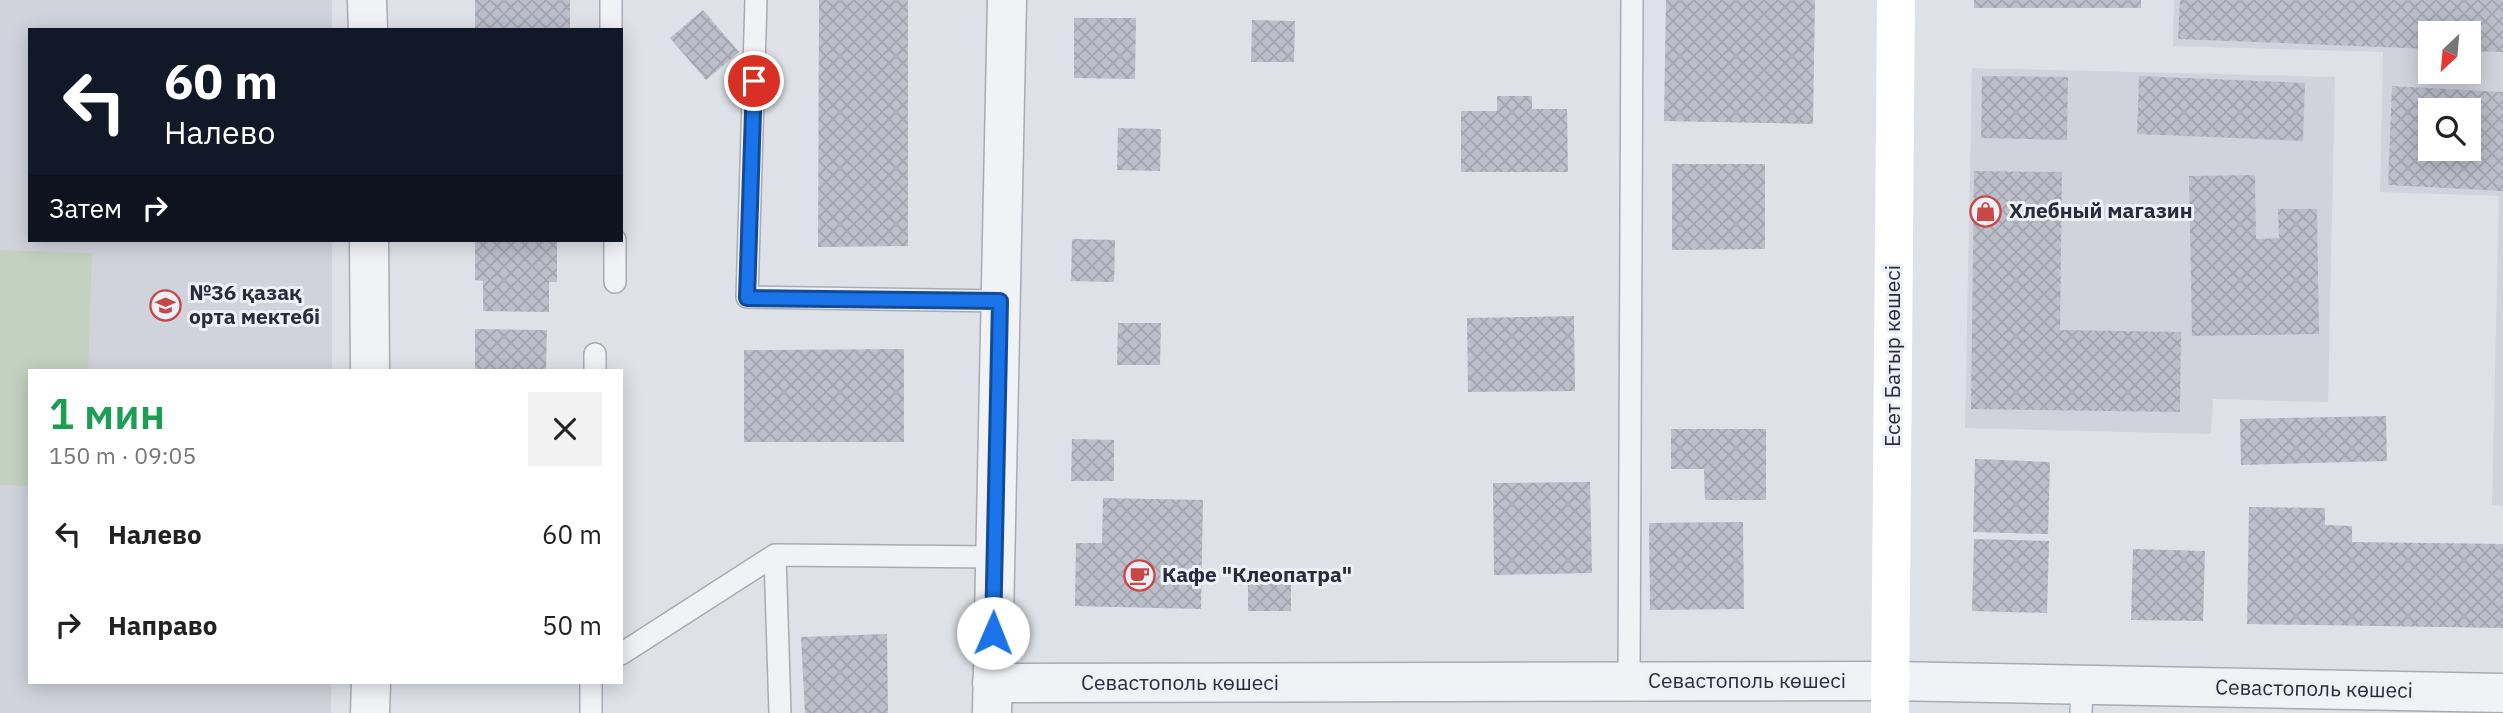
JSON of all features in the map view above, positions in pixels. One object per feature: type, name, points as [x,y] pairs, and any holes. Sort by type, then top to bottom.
[{"type":"street","points":[[367,0],[368,28]]},
{"type":"street","points":[[992,698],[1007,0]]},
{"type":"street","name":"Есет Батыр көшесі","points":[[1890,697],[1896,0]]},
{"type":"street","points":[[369,242],[370,369]]},
{"type":"street","name":"Севастополь көшесі","points":[[992,698],[1629,681],[1890,697],[2082,699],[2503,693]]},
{"type":"street","points":[[370,713],[371,684]]},
{"type":"lane","points":[[611,0],[611,28]]},
{"type":"lane","points":[[756,0],[747,298],[1000,301]]},
{"type":"lane","points":[[1629,681],[1632,0]]},
{"type":"lane","points":[[615,242],[615,282]]},
{"type":"lane","points":[[623,653],[775,555],[995,557]]},
{"type":"lane","points":[[775,555],[780,713]]},
{"type":"lane","points":[[591,684],[591,713]]},
{"type":"shaded area","name":"№36 қазақ орта мектебі","points":[[0,0],[332,0],[332,28],[28,28],[28,242],[332,242],[332,369],[28,369],[28,684],[331,684],[331,713],[0,713]]},
{"type":"shaded area","points":[[2174,0],[2503,0],[2503,506],[2492,505],[2499,196],[2380,192],[2383,52],[2173,46]]},
{"type":"shaded area","points":[[1972,68],[2335,77],[2328,402],[2213,399],[2211,434],[1965,428]]},
{"type":"green space","points":[[0,250],[92,253],[88,369],[28,369],[28,486],[0,485]]},
{"type":"building","points":[[475,0],[570,0],[570,28],[475,28]]},
{"type":"building","points":[[819,0],[908,0],[908,246],[818,247]]},
{"type":"building","points":[[1666,0],[1815,0],[1813,124],[1664,121]]},
{"type":"building","points":[[1974,0],[2141,0],[2141,8],[1974,8]]},
{"type":"building","points":[[2180,0],[2503,0],[2503,52],[2482,51],[2482,21],[2418,21],[2418,48],[2178,39]]},
{"type":"building","points":[[703,10],[739,52],[706,80],[670,38]]},
{"type":"building","points":[[1074,18],[1136,18],[1135,79],[1074,78]]},
{"type":"building","points":[[1252,20],[1295,21],[1294,62],[1251,62]]},
{"type":"building","points":[[1982,76],[2068,77],[2067,140],[1981,138]]},
{"type":"building","points":[[2139,76],[2305,83],[2303,141],[2137,134]]},
{"type":"building","points":[[2392,86],[2503,92],[2503,191],[2388,185]]},
{"type":"building","points":[[1497,96],[1532,96],[1532,109],[1567,109],[1568,172],[1461,172],[1461,111],[1497,111]]},
{"type":"building","points":[[1118,128],[1161,129],[1160,171],[1117,170]]},
{"type":"building","points":[[1672,164],[1765,164],[1765,249],[1672,250]]},
{"type":"building","points":[[1974,171],[2062,172],[2060,330],[2181,332],[2180,412],[1971,409]]},
{"type":"building","points":[[2255,175],[2256,239],[2279,238],[2278,209],[2317,209],[2319,334],[2192,336],[2189,176]]},
{"type":"building","points":[[1072,239],[1115,240],[1114,282],[1071,281]]},
{"type":"building","points":[[475,242],[557,242],[557,282],[549,282],[549,312],[483,311],[483,281],[475,280]]},
{"type":"building","points":[[1574,316],[1575,391],[1468,392],[1467,318]]},
{"type":"building","points":[[1118,323],[1161,323],[1160,365],[1117,365]]},
{"type":"building","points":[[475,329],[547,330],[546,369],[475,369]]},
{"type":"building","points":[[904,349],[904,442],[744,442],[744,350]]},
{"type":"building","points":[[2386,416],[2387,461],[2241,465],[2240,419]]},
{"type":"building","points":[[1671,429],[1766,429],[1766,500],[1705,500],[1704,469],[1671,469]]},
{"type":"building","points":[[1072,439],[1114,440],[1114,481],[1071,481]]},
{"type":"building","points":[[1975,459],[2050,462],[2048,534],[1973,532]]},
{"type":"building","points":[[1590,482],[1592,573],[1494,575],[1493,483]]},
{"type":"building","name":"Кафе \"Клеопатра\"","points":[[1103,498],[1203,500],[1201,609],[1075,606],[1076,543],[1102,543]]},
{"type":"building","points":[[2249,507],[2325,508],[2325,525],[2352,526],[2352,542],[2503,544],[2503,628],[2247,624]]},
{"type":"building","points":[[1743,522],[1744,609],[1650,610],[1649,523]]},
{"type":"building","points":[[1974,539],[2049,541],[2047,613],[1972,611]]},
{"type":"building","points":[[2133,549],[2205,551],[2203,621],[2131,620]]},
{"type":"building","points":[[1248,570],[1291,570],[1291,611],[1248,611]]},
{"type":"building","points":[[887,634],[888,713],[805,713],[801,637]]},
{"type":"place","name":"Хлебный магазин","points":[[1986,211]]},
{"type":"place","name":"№36 қазақ орта мектебі","points":[[166,305]]},
{"type":"place","name":"Кафе \"Клеопатра\"","points":[[1139,575]]},
{"type":"route","points":[[754,81],[747,298],[1000,301],[993,633]]}]
